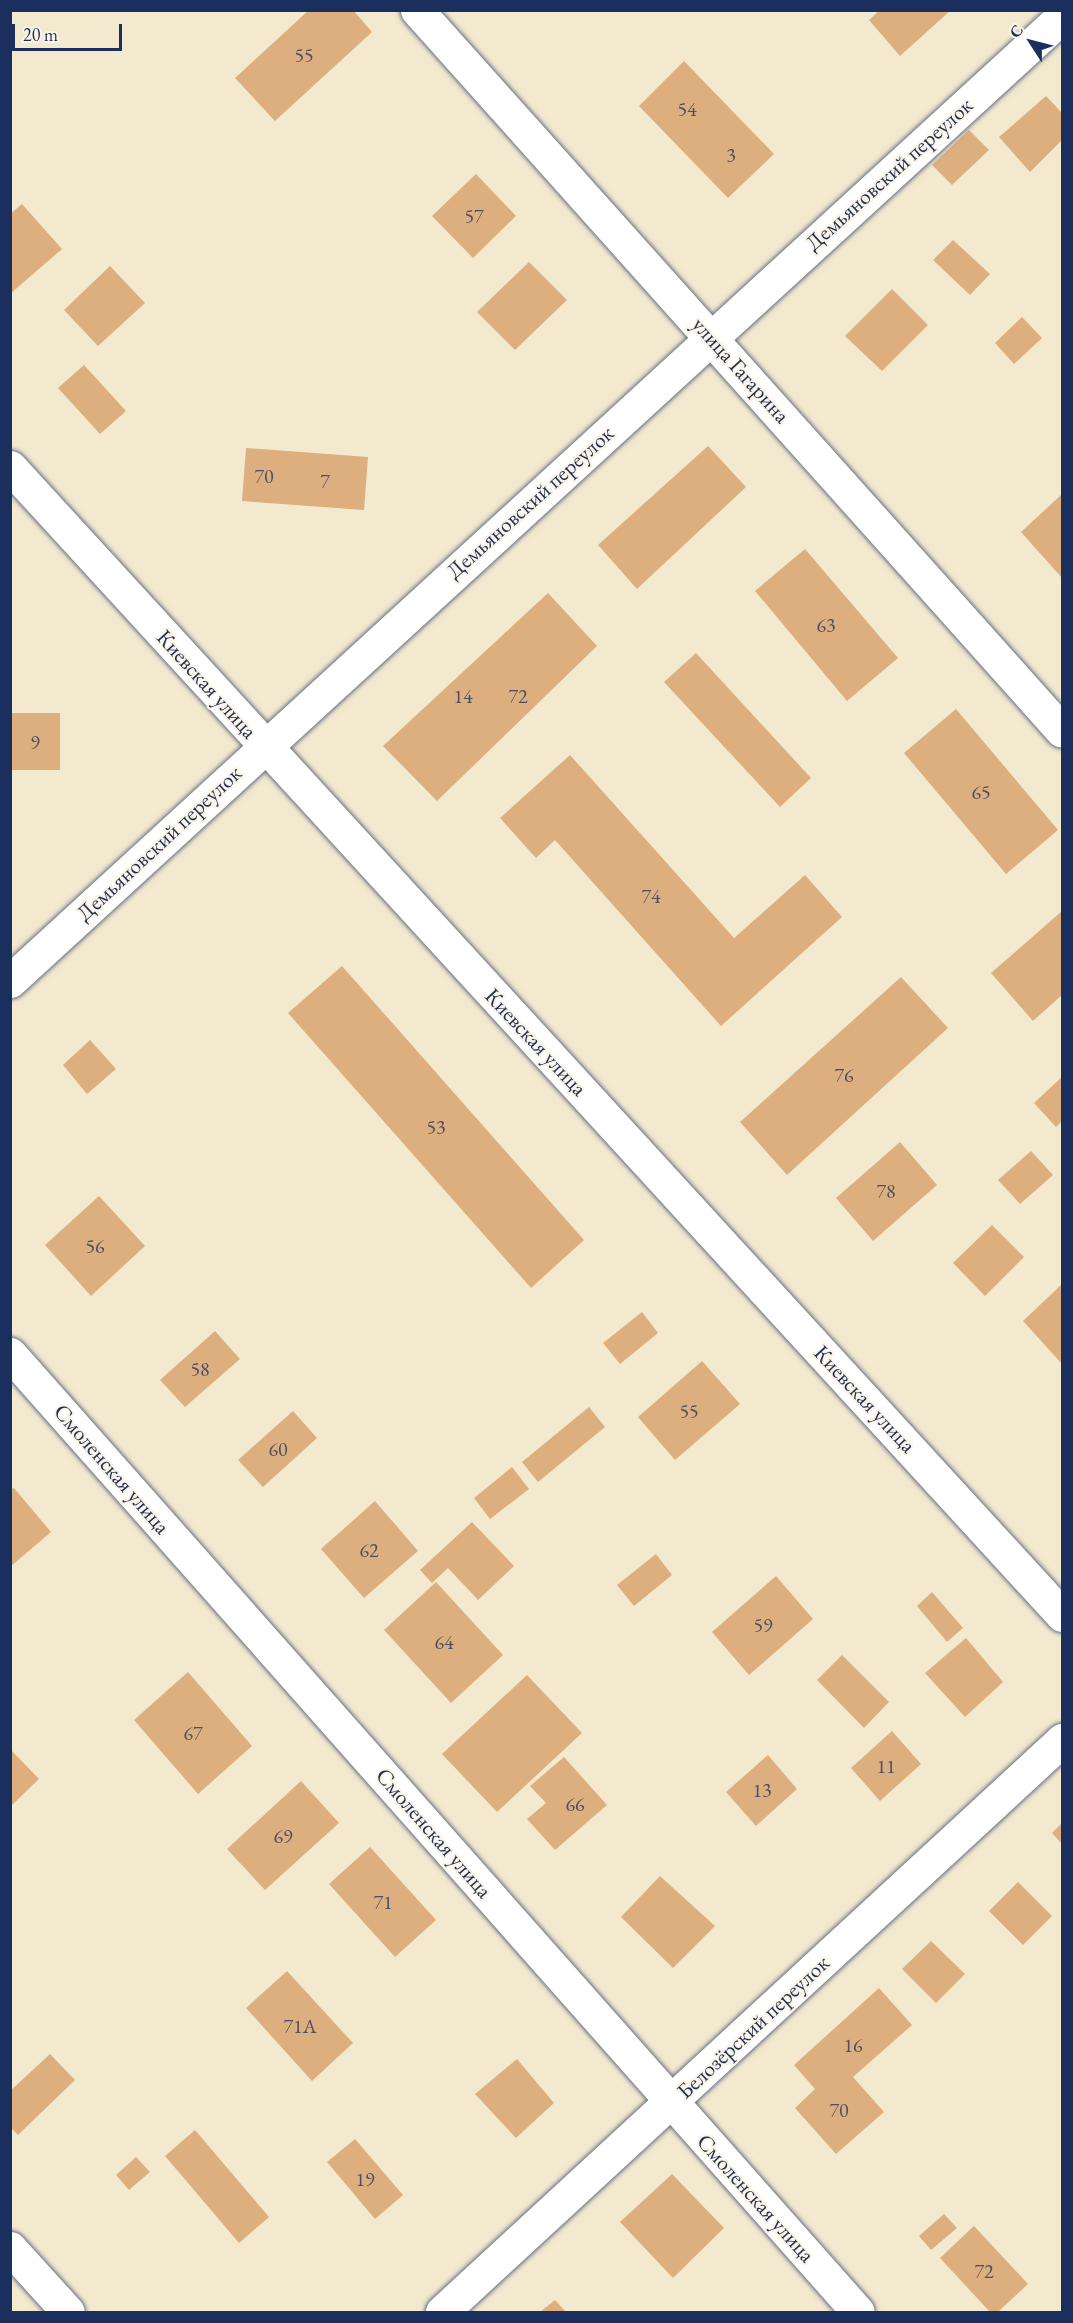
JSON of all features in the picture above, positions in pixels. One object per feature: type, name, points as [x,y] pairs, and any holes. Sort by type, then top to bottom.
[{"type":"street","name":"улица Гагарина","points":[[417,10],[1062,731]]},
{"type":"street","name":"Демьяновский переулок","points":[[10,981],[1052,24]]},
{"type":"street","name":"Киевская улица","points":[[10,467],[1062,1615]]},
{"type":"street","name":"Смоленская улица","points":[[10,1354],[858,2313]]},
{"type":"street","name":"Белозёрский переулок","points":[[442,2313],[672,2103],[1062,1740]]},
{"type":"street","points":[[10,2248],[68,2313]]},
{"type":"building","points":[[309,10],[353,10],[372,32],[275,121],[235,78]]},
{"type":"building","points":[[880,10],[951,10],[900,56],[869,20]]},
{"type":"building","points":[[684,61],[774,154],[728,198],[639,106]]},
{"type":"building","points":[[1046,96],[1062,113],[1062,140],[1030,172],[999,137]]},
{"type":"building","points":[[969,130],[989,150],[952,185],[932,165]]},
{"type":"building","points":[[476,174],[516,216],[473,258],[432,216]]},
{"type":"building","points":[[22,204],[62,249],[10,294],[10,214]]},
{"type":"building","points":[[953,240],[990,274],[970,295],[933,260]]},
{"type":"building","points":[[529,262],[567,300],[515,350],[477,312]]},
{"type":"building","points":[[110,266],[145,303],[98,346],[64,310]]},
{"type":"building","points":[[892,289],[928,325],[882,371],[845,336]]},
{"type":"building","points":[[1022,317],[1042,338],[1014,364],[995,343]]},
{"type":"building","points":[[84,365],[126,411],[100,434],[58,388]]},
{"type":"building","points":[[708,446],[746,487],[637,589],[598,545]]},
{"type":"building","points":[[246,448],[368,457],[364,510],[242,501]]},
{"type":"building","points":[[1062,494],[1062,578],[1021,532]]},
{"type":"building","points":[[805,549],[898,658],[847,701],[755,591]]},
{"type":"building","points":[[548,593],[597,646],[437,801],[383,746]]},
{"type":"building","points":[[696,653],[811,778],[780,807],[664,682]]},
{"type":"building","points":[[956,709],[1058,830],[1006,874],[904,753]]},
{"type":"building","points":[[10,713],[60,713],[60,770],[10,770]]},
{"type":"building","points":[[570,755],[734,938],[805,875],[842,917],[721,1026],[555,840],[536,858],[500,818]]},
{"type":"building","points":[[1062,911],[1062,995],[1033,1021],[991,973]]},
{"type":"building","points":[[342,966],[584,1240],[531,1288],[288,1013]]},
{"type":"building","points":[[901,977],[948,1028],[787,1175],[740,1122]]},
{"type":"building","points":[[90,1040],[116,1069],[87,1094],[63,1065]]},
{"type":"building","points":[[1062,1077],[1062,1121],[1056,1127],[1034,1103]]},
{"type":"building","points":[[900,1142],[937,1185],[873,1241],[836,1198]]},
{"type":"building","points":[[1031,1151],[1053,1175],[1020,1204],[998,1180]]},
{"type":"building","points":[[99,1196],[145,1246],[91,1296],[45,1245]]},
{"type":"building","points":[[992,1225],[1024,1257],[985,1296],[953,1263]]},
{"type":"building","points":[[1062,1284],[1062,1364],[1023,1321]]},
{"type":"building","points":[[642,1312],[658,1333],[620,1364],[603,1343]]},
{"type":"building","points":[[215,1331],[240,1359],[185,1407],[160,1380]]},
{"type":"building","points":[[702,1361],[740,1404],[675,1460],[638,1417]]},
{"type":"building","points":[[589,1407],[605,1427],[538,1482],[522,1462]]},
{"type":"building","points":[[293,1411],[317,1438],[263,1487],[238,1460]]},
{"type":"building","points":[[512,1467],[529,1489],[490,1519],[474,1498]]},
{"type":"building","points":[[14,1488],[51,1532],[10,1567],[10,1490]]},
{"type":"building","points":[[375,1501],[418,1551],[364,1598],[321,1549]]},
{"type":"building","points":[[472,1522],[514,1566],[478,1600],[448,1568],[432,1583],[420,1570]]},
{"type":"building","points":[[656,1554],[672,1575],[634,1606],[617,1585]]},
{"type":"building","points":[[776,1576],[813,1619],[749,1675],[712,1632]]},
{"type":"building","points":[[436,1582],[503,1655],[451,1703],[384,1630]]},
{"type":"building","points":[[932,1592],[963,1628],[947,1642],[917,1606]]},
{"type":"building","points":[[966,1638],[1003,1682],[965,1717],[925,1673]]},
{"type":"building","points":[[842,1655],[889,1702],[864,1728],[817,1680]]},
{"type":"building","points":[[188,1672],[252,1746],[198,1794],[134,1720]]},
{"type":"building","points":[[527,1675],[582,1733],[497,1812],[442,1754]]},
{"type":"building","points":[[892,1731],[921,1764],[880,1801],[851,1768]]},
{"type":"building","points":[[10,1749],[39,1779],[10,1807]]},
{"type":"building","points":[[768,1755],[797,1789],[756,1826],[726,1792]]},
{"type":"building","points":[[564,1757],[607,1805],[555,1850],[527,1819],[546,1803],[530,1786]]},
{"type":"building","points":[[301,1781],[339,1823],[265,1890],[227,1849]]},
{"type":"building","points":[[1062,1823],[1062,1844],[1052,1833]]},
{"type":"building","points":[[370,1847],[436,1920],[395,1957],[329,1884]]},
{"type":"building","points":[[660,1876],[715,1926],[673,1968],[621,1917]]},
{"type":"building","points":[[1018,1882],[1052,1916],[1023,1945],[989,1911]]},
{"type":"building","points":[[931,1941],[965,1974],[936,2003],[902,1969]]},
{"type":"building","points":[[287,1971],[353,2043],[312,2081],[246,2008]]},
{"type":"building","points":[[879,1988],[912,2025],[853,2077],[884,2112],[836,2154],[795,2108],[815,2089],[794,2065]]},
{"type":"building","points":[[50,2054],[75,2080],[18,2135],[10,2127],[10,2091]]},
{"type":"building","points":[[517,2059],[554,2103],[516,2138],[475,2094]]},
{"type":"building","points":[[195,2130],[269,2217],[239,2243],[165,2156]]},
{"type":"building","points":[[355,2139],[403,2195],[375,2219],[327,2162]]},
{"type":"building","points":[[136,2157],[150,2172],[129,2190],[116,2175]]},
{"type":"building","points":[[672,2174],[724,2228],[673,2278],[620,2222]]},
{"type":"building","points":[[944,2214],[957,2228],[931,2250],[919,2236]]},
{"type":"building","points":[[974,2226],[1028,2284],[998,2312],[990,2312],[940,2258]]},
{"type":"building","points":[[555,2300],[566,2312],[540,2312]]}]
